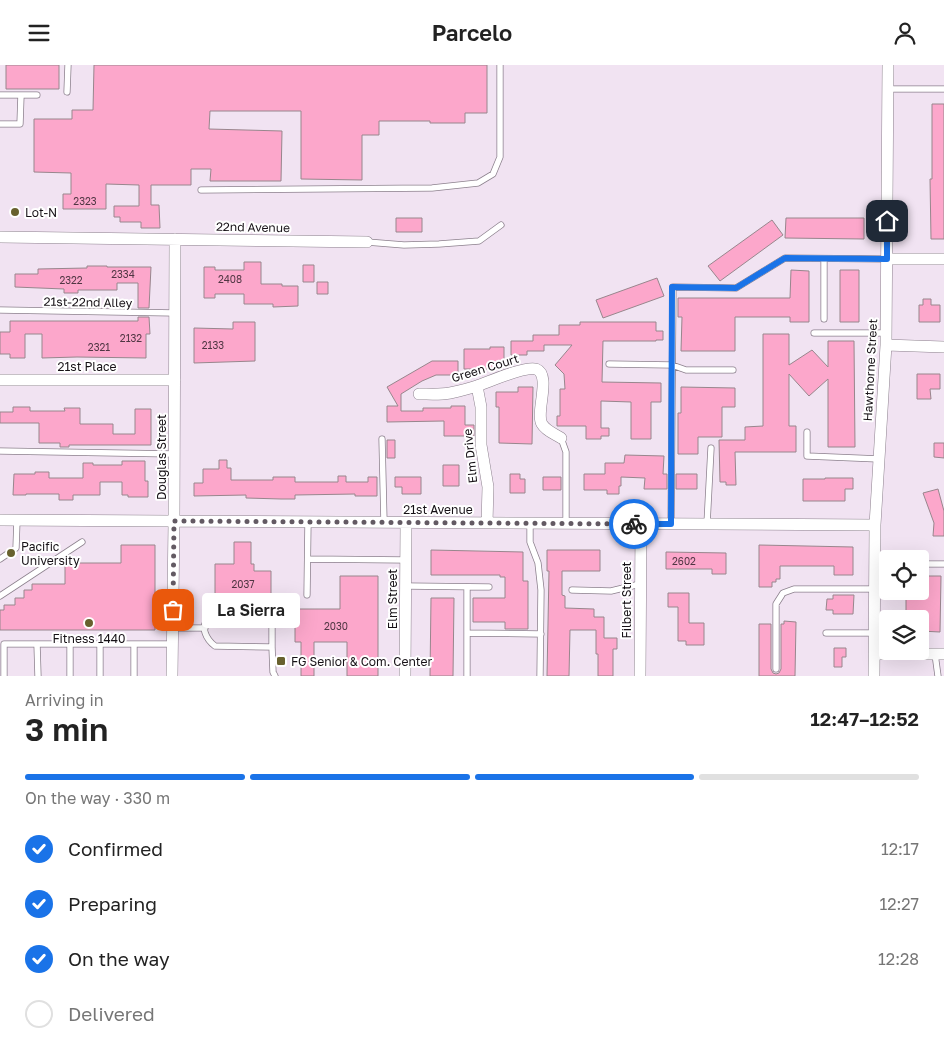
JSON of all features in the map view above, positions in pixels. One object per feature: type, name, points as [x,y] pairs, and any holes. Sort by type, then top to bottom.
[{"type":"street","name":"Hawthorne Street","points":[[874,676],[875,525],[886,345],[888,65]]},
{"type":"street","name":"22nd Avenue","points":[[0,237],[367,242]]},
{"type":"street","name":"Douglas Street","points":[[172,676],[175,239]]},
{"type":"street","points":[[887,259],[944,259]]},
{"type":"street","points":[[886,345],[944,347]]},
{"type":"street","name":"Green Court","points":[[419,394],[448,394],[524,370],[535,369],[539,371],[543,385],[541,421],[546,429],[561,438]]},
{"type":"street","name":"21st Place","points":[[0,380],[175,380]]},
{"type":"street","name":"Elm Drive","points":[[477,386],[481,407],[481,445],[488,487],[487,523]]},
{"type":"street","name":"21st Avenue","points":[[0,520],[875,525]]},
{"type":"street","name":"Elm Street","points":[[405,676],[406,523]]},
{"type":"street","name":"Filbert Street","points":[[640,524],[640,676]]},
{"type":"street","points":[[874,654],[939,654]]},
{"type":"lane","points":[[67,92],[68,65]]},
{"type":"lane","points":[[201,190],[432,188],[478,183],[493,174],[500,157],[500,65]]},
{"type":"lane","points":[[888,89],[944,89]]},
{"type":"lane","points":[[0,95],[37,95]]},
{"type":"lane","points":[[0,124],[20,124],[21,95]]},
{"type":"lane","name":"22nd Avenue","points":[[367,242],[404,245],[479,241],[502,225]]},
{"type":"lane","points":[[671,524],[672,287],[736,288],[785,258],[887,259]]},
{"type":"lane","points":[[824,259],[824,319]]},
{"type":"lane","name":"21st-22nd Alley","points":[[0,310],[175,313]]},
{"type":"lane","points":[[814,333],[886,333]]},
{"type":"lane","points":[[609,364],[672,365],[686,370],[734,370]]},
{"type":"lane","points":[[807,432],[807,456],[879,459]]},
{"type":"lane","points":[[561,438],[566,452],[566,523]]},
{"type":"lane","points":[[382,439],[384,523]]},
{"type":"lane","points":[[708,524],[711,449]]},
{"type":"lane","points":[[0,451],[174,454]]},
{"type":"lane","points":[[0,559],[16,549],[17,521]]},
{"type":"lane","points":[[307,595],[308,522]]},
{"type":"lane","points":[[530,523],[530,543],[538,563],[540,575],[542,612],[540,676]]},
{"type":"lane","points":[[0,596],[82,542]]},
{"type":"lane","points":[[308,559],[406,560]]},
{"type":"lane","points":[[929,564],[944,564]]},
{"type":"lane","points":[[572,590],[611,591],[640,584]]},
{"type":"lane","points":[[406,586],[488,587]]},
{"type":"lane","points":[[467,587],[467,676]]},
{"type":"lane","points":[[776,669],[776,604],[783,593],[794,589],[875,589]]},
{"type":"lane","points":[[272,647],[215,646],[206,637],[207,621],[215,615],[224,614],[272,614],[273,672],[275,676]]},
{"type":"lane","points":[[172,628],[205,629]]},
{"type":"lane","points":[[467,633],[541,634]]},
{"type":"lane","points":[[826,633],[874,633]]},
{"type":"lane","points":[[4,676],[2,644],[172,644]]},
{"type":"lane","points":[[37,644],[38,676]]},
{"type":"lane","points":[[70,644],[70,676]]},
{"type":"lane","points":[[100,644],[100,676]]},
{"type":"lane","points":[[134,644],[134,676]]},
{"type":"lane","points":[[938,676],[939,654]]},
{"type":"building","points":[[6,65],[59,65],[59,89],[6,89]]},
{"type":"building","points":[[94,65],[487,65],[487,113],[465,113],[465,123],[379,121],[379,135],[362,135],[362,180],[301,179],[301,111],[210,111],[209,129],[282,131],[281,181],[210,181],[211,169],[191,169],[191,185],[151,185],[151,205],[159,205],[160,228],[141,228],[141,222],[120,222],[120,217],[114,217],[114,206],[139,206],[139,185],[106,184],[106,209],[63,209],[63,194],[71,194],[71,173],[34,172],[34,119],[72,119],[72,110],[93,110]]},
{"type":"building","points":[[932,104],[944,104],[944,239],[931,239]]},
{"type":"building","points":[[396,218],[422,218],[422,232],[396,232]]},
{"type":"building","points":[[786,218],[864,218],[864,239],[785,238]]},
{"type":"building","points":[[772,220],[783,235],[720,281],[708,266]]},
{"type":"building","points":[[244,262],[261,262],[261,284],[298,286],[298,306],[273,307],[273,304],[244,304],[244,294],[215,294],[215,298],[204,298],[204,267],[215,267],[215,270],[244,270]]},
{"type":"building","points":[[303,265],[314,265],[314,282],[303,282]]},
{"type":"building","points":[[87,266],[151,267],[149,308],[138,308],[138,283],[117,283],[117,290],[78,290],[78,293],[64,293],[64,289],[15,287],[15,274],[38,274],[38,269],[87,268]]},
{"type":"building","points":[[791,270],[809,271],[809,322],[790,322],[790,317],[735,317],[735,351],[681,351],[682,317],[678,317],[678,298],[790,298]]},
{"type":"building","points":[[840,270],[859,270],[859,322],[840,322]]},
{"type":"building","points":[[657,278],[664,296],[603,318],[596,300]]},
{"type":"building","points":[[317,282],[328,282],[328,294],[317,294]]},
{"type":"building","points":[[923,299],[931,299],[931,305],[940,305],[940,322],[919,322],[919,305],[923,305]]},
{"type":"building","points":[[138,317],[149,317],[150,334],[146,334],[146,358],[42,358],[42,334],[25,334],[25,358],[10,358],[10,354],[0,354],[0,332],[10,332],[10,321],[138,321]]},
{"type":"building","points":[[233,322],[255,322],[255,361],[194,363],[194,328],[233,329]]},
{"type":"building","points":[[580,322],[656,322],[656,331],[663,331],[663,340],[603,341],[602,382],[661,383],[661,402],[651,402],[651,439],[631,439],[631,402],[601,401],[601,428],[609,428],[609,436],[601,436],[601,439],[586,439],[586,426],[557,426],[557,416],[560,416],[560,389],[565,389],[564,374],[555,365],[572,345],[544,345],[544,351],[527,351],[527,355],[511,355],[511,341],[533,341],[533,335],[559,335],[559,325],[580,325]]},
{"type":"building","points":[[763,334],[789,334],[789,365],[812,350],[828,367],[828,341],[854,341],[855,447],[828,447],[828,379],[809,396],[789,374],[789,426],[796,426],[796,452],[735,452],[736,485],[726,485],[726,482],[720,482],[719,440],[745,440],[745,427],[763,426]]},
{"type":"building","points":[[490,347],[504,347],[504,362],[498,362],[498,369],[464,369],[464,349],[490,349]]},
{"type":"building","points":[[432,361],[458,361],[458,375],[436,375],[401,394],[401,411],[423,411],[423,408],[465,406],[465,425],[474,425],[474,436],[444,436],[444,421],[387,422],[387,406],[398,406],[387,387]]},
{"type":"building","points":[[917,374],[940,374],[940,389],[930,389],[931,399],[917,399]]},
{"type":"building","points":[[518,387],[533,387],[532,444],[499,443],[499,407],[496,407],[496,392],[518,392]]},
{"type":"building","points":[[681,387],[735,388],[735,407],[722,407],[722,437],[698,437],[698,454],[678,454],[678,413],[681,413]]},
{"type":"building","points":[[13,407],[30,407],[30,411],[65,411],[64,408],[80,408],[80,424],[113,424],[113,434],[135,434],[135,409],[151,409],[151,445],[69,445],[69,447],[60,447],[60,443],[39,443],[39,423],[0,423],[0,412],[13,412]]},
{"type":"building","points":[[387,440],[395,440],[395,458],[387,458]]},
{"type":"building","points":[[934,443],[944,443],[944,458],[934,457]]},
{"type":"building","points":[[625,455],[664,456],[663,474],[667,474],[667,489],[644,489],[645,478],[621,477],[619,494],[607,494],[607,490],[584,490],[584,474],[605,474],[605,463],[624,463]]},
{"type":"building","points":[[219,460],[227,460],[227,468],[231,468],[231,480],[273,480],[273,477],[295,477],[295,482],[338,482],[338,476],[346,476],[346,482],[368,482],[368,477],[377,477],[377,496],[355,496],[355,494],[295,495],[295,499],[281,499],[246,498],[246,495],[194,496],[194,483],[203,483],[203,469],[219,469]]},
{"type":"building","points":[[122,461],[145,461],[145,481],[148,481],[148,497],[128,497],[128,495],[122,495],[122,482],[100,482],[100,495],[73,495],[73,500],[59,500],[59,494],[13,495],[14,474],[49,472],[49,478],[83,478],[83,463],[122,465]]},
{"type":"building","points":[[443,465],[459,465],[459,486],[443,486]]},
{"type":"building","points":[[510,474],[520,474],[520,479],[525,479],[525,493],[510,493]]},
{"type":"building","points":[[676,474],[697,474],[697,489],[676,489]]},
{"type":"building","points":[[395,477],[421,477],[421,494],[402,494],[402,487],[395,487]]},
{"type":"building","points":[[543,477],[561,477],[561,490],[543,490]]},
{"type":"building","points":[[853,478],[853,489],[845,489],[845,501],[803,501],[803,479]]},
{"type":"building","points":[[938,489],[944,511],[944,536],[933,536],[934,523],[923,493]]},
{"type":"building","points":[[234,542],[251,542],[251,564],[254,564],[254,571],[271,571],[271,597],[254,597],[254,601],[251,601],[251,609],[225,607],[225,601],[215,601],[215,564],[234,564]]},
{"type":"building","points":[[121,545],[155,545],[155,630],[0,630],[0,610],[4,610],[4,605],[15,605],[15,598],[24,598],[24,590],[32,590],[32,584],[65,584],[65,563],[121,563]]},
{"type":"building","points":[[759,545],[853,547],[853,575],[834,575],[834,566],[780,566],[780,579],[772,582],[772,587],[759,587]]},
{"type":"building","points":[[431,550],[523,552],[523,581],[528,581],[528,629],[505,629],[505,622],[473,622],[473,598],[505,598],[505,577],[500,577],[500,575],[431,575]]},
{"type":"building","points":[[547,550],[600,550],[600,571],[562,571],[562,595],[565,596],[565,608],[594,609],[594,617],[604,617],[604,638],[617,638],[617,649],[613,649],[613,676],[598,676],[596,630],[570,630],[569,676],[547,676],[549,571],[547,571]]},
{"type":"building","points":[[666,552],[726,553],[726,574],[712,574],[712,569],[666,569]]},
{"type":"building","points":[[340,576],[378,576],[378,676],[347,676],[347,642],[314,642],[314,676],[301,676],[301,642],[295,642],[295,609],[340,609]]},
{"type":"building","points":[[929,576],[941,576],[940,632],[929,631],[929,610],[906,610],[906,600],[929,600]]},
{"type":"building","points":[[668,593],[689,593],[689,623],[704,623],[704,645],[686,645],[686,641],[678,641],[678,607],[668,607]]},
{"type":"building","points":[[833,595],[854,595],[853,614],[833,614],[833,610],[826,610],[827,599],[833,599]]},
{"type":"building","points":[[431,598],[454,598],[453,676],[430,676]]},
{"type":"building","points":[[784,621],[796,622],[795,676],[759,676],[759,624],[771,624],[771,669],[776,674],[781,669],[781,624],[784,624]]},
{"type":"building","points":[[834,648],[846,648],[846,657],[842,657],[842,667],[834,667]]},
{"type":"way so far","points":[[173,610],[174,521],[634,524]]},
{"type":"place","name":"Lot-N","points":[[15,212]]},
{"type":"place","name":"Pacific University","points":[[11,553]]},
{"type":"place","name":"La Sierra","points":[[173,610]]},
{"type":"place","name":"Fitness 1440","points":[[89,623]]},
{"type":"place","name":"FG Senior & Com. Center","points":[[281,661]]},
{"type":"route","points":[[634,524],[671,524],[672,287],[736,288],[785,258],[887,259],[887,221]]}]
